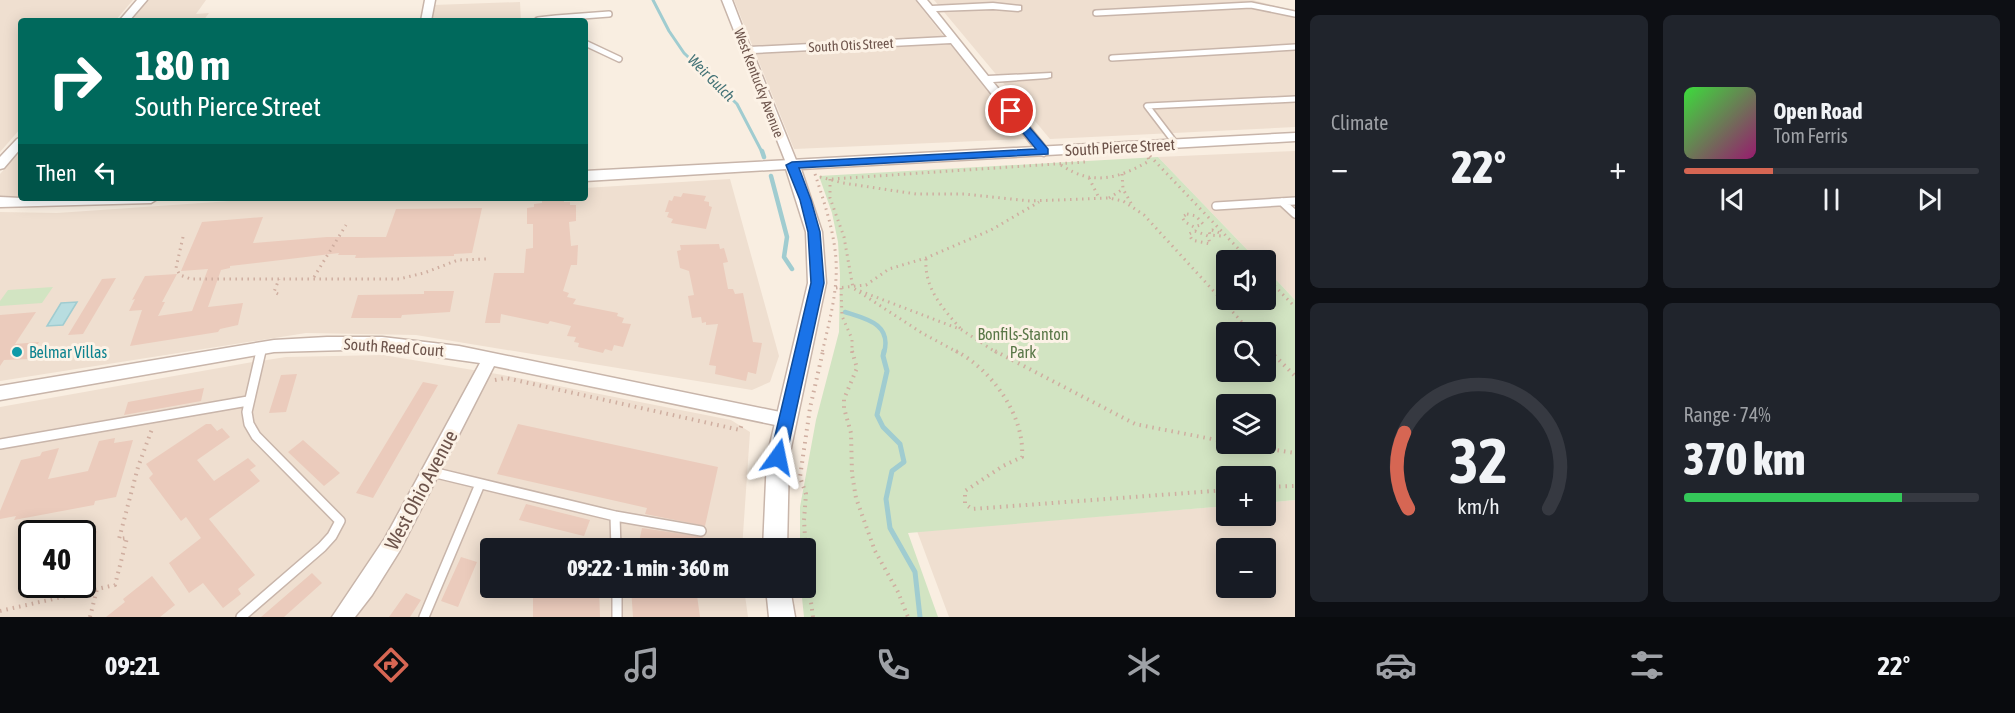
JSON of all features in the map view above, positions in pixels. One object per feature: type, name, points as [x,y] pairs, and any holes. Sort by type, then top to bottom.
[{"type":"street","points":[[127,18],[142,0]]},
{"type":"street","points":[[427,18],[430,0]]},
{"type":"street","name":"West Kentucky Avenue","points":[[727,0],[792,165]]},
{"type":"street","points":[[925,4],[1018,8]]},
{"type":"street","points":[[925,4],[1044,152]]},
{"type":"street","name":"South Otis Street","points":[[746,50],[955,40]]},
{"type":"street","points":[[985,79],[1047,75]]},
{"type":"street","name":"South Pierce Street","points":[[588,176],[1295,137]]},
{"type":"street","points":[[0,165],[18,144]]},
{"type":"street","points":[[775,538],[776,478],[786,420],[817,283],[812,225],[792,165]]},
{"type":"street","points":[[0,202],[38,201]]},
{"type":"street","name":"South Reed Court","points":[[0,393],[262,348],[312,343],[382,343],[490,358],[786,420]]},
{"type":"street","name":"West Ohio Avenue","points":[[342,617],[381,564],[432,472],[490,358]]},
{"type":"street","points":[[779,598],[782,617]]},
{"type":"lane","points":[[1096,13],[1251,5],[1295,14]]},
{"type":"lane","points":[[567,18],[609,14]]},
{"type":"lane","points":[[588,44],[603,49],[619,59]]},
{"type":"lane","points":[[1112,58],[1295,47]]},
{"type":"lane","points":[[1176,144],[1147,106],[1295,99]]},
{"type":"lane","points":[[1216,206],[1295,201]]},
{"type":"lane","points":[[1282,202],[1295,214]]},
{"type":"lane","points":[[241,617],[328,541],[340,521],[252,432],[245,412],[254,386],[262,348]]},
{"type":"lane","points":[[0,444],[248,401]]},
{"type":"lane","points":[[432,472],[615,516],[701,531]]},
{"type":"lane","points":[[424,617],[480,484]]},
{"type":"lane","points":[[615,516],[616,538]]},
{"type":"lane","points":[[617,598],[617,617]]},
{"type":"path","points":[[830,179],[1060,164],[1075,174],[1089,178],[1122,174],[1149,161],[1148,154],[1240,250]]},
{"type":"path","points":[[1122,174],[1123,189],[1134,207]]},
{"type":"path","points":[[816,176],[843,183],[916,194],[964,194],[1042,201],[1109,198],[1134,207],[1144,215],[1242,322]]},
{"type":"path","points":[[1089,178],[1099,198]]},
{"type":"path","points":[[830,179],[830,198],[844,237],[853,288],[922,333],[969,358],[1002,394],[1018,423],[1023,446],[1022,457],[965,491],[965,504],[972,510],[1216,491]]},
{"type":"path","points":[[1109,198],[1123,189]]},
{"type":"path","points":[[838,288],[866,285],[889,269],[926,258],[991,230],[1042,201]]},
{"type":"path","points":[[1191,215],[1201,219],[1203,224],[1199,227],[1185,222],[1182,217],[1191,215]]},
{"type":"path","points":[[314,277],[346,225]]},
{"type":"path","points":[[1195,231],[1203,234],[1211,242],[1202,244],[1192,240],[1189,234],[1195,231]]},
{"type":"path","points":[[183,237],[176,268],[184,278],[196,280],[314,277],[399,279],[424,273],[458,260],[488,258]]},
{"type":"path","points":[[926,258],[926,272],[932,289],[945,311],[962,330]]},
{"type":"path","points":[[278,294],[274,292],[279,279]]},
{"type":"path","points":[[1276,287],[1295,307]]},
{"type":"path","points":[[813,617],[806,562],[806,494],[800,477],[810,408],[838,288]]},
{"type":"path","points":[[838,288],[842,316],[852,339],[851,348],[858,368],[844,399],[844,408],[851,433],[852,474],[856,498],[875,551],[898,592],[908,617]]},
{"type":"path","points":[[853,288],[962,330],[1004,357],[1108,412],[1136,424],[1216,440]]},
{"type":"path","points":[[1276,358],[1295,376]]},
{"type":"path","points":[[480,379],[494,381],[506,378],[740,430]]},
{"type":"path","points":[[0,611],[115,585],[127,538],[119,539],[138,467],[158,416]]},
{"type":"path","points":[[1276,450],[1295,453]]},
{"type":"path","points":[[1276,487],[1295,486]]},
{"type":"path","points":[[90,617],[97,589]]},
{"type":"shaded area","points":[[0,0],[133,0],[118,18],[18,18],[18,131],[0,152]]},
{"type":"shaded area","points":[[148,0],[206,0],[196,14],[209,13],[205,18],[133,18]]},
{"type":"shaded area","points":[[734,0],[915,0],[1025,139],[794,149]]},
{"type":"shaded area","points":[[934,0],[1253,0],[1295,11],[1295,127],[1050,139]]},
{"type":"shaded area","points":[[520,2],[521,18],[431,18],[433,5]]},
{"type":"shaded area","points":[[1295,151],[1295,300],[1276,280],[1276,250],[1247,250],[1158,157]]},
{"type":"shaded area","points":[[18,153],[18,196],[0,197],[0,174]]},
{"type":"shaded area","points":[[730,179],[779,356],[770,382],[752,390],[416,335],[306,333],[0,381],[0,212],[57,213],[232,201],[588,201],[588,188]]},
{"type":"shaded area","points":[[383,355],[503,375],[731,420],[750,432],[743,538],[480,538],[480,598],[745,598],[748,617],[0,617],[0,407],[286,357]]},
{"type":"shaded area","points":[[1295,500],[1295,617],[949,617],[917,531],[1216,507],[1216,526],[1276,526],[1276,502]]},
{"type":"green space","name":"Bonfils-Stanton Park","points":[[1158,157],[1247,250],[1216,250],[1216,310],[1276,310],[1276,280],[1295,300],[1295,500],[1276,502],[1276,466],[1216,466],[1216,507],[908,533],[938,617],[804,617],[802,598],[816,598],[816,538],[800,538],[800,507],[816,420],[839,332],[840,275],[838,242],[832,213],[819,176]]},
{"type":"green space","points":[[53,287],[42,303],[0,306],[0,301],[8,290]]},
{"type":"water","points":[[77,302],[63,325],[47,326],[61,303]]},
{"type":"building","points":[[683,193],[706,196],[704,201],[709,202],[709,206],[712,207],[706,229],[671,223],[673,219],[667,217],[669,212],[665,212],[669,200],[672,201],[674,196],[681,197]]},
{"type":"building","points":[[542,201],[564,201],[570,202],[570,205],[576,205],[576,221],[569,222],[571,246],[578,245],[577,265],[571,265],[563,291],[569,293],[567,297],[576,299],[573,304],[618,313],[617,316],[624,318],[622,323],[631,324],[623,347],[614,345],[612,351],[605,349],[603,353],[578,347],[579,343],[574,342],[576,337],[567,336],[571,326],[550,321],[548,324],[501,314],[500,323],[485,323],[494,273],[524,273],[526,249],[533,248],[533,224],[527,224],[527,208],[542,203]]},
{"type":"building","points":[[482,208],[472,253],[454,254],[454,256],[355,258],[356,255],[338,255],[339,253],[230,266],[230,268],[221,270],[208,307],[243,303],[238,325],[220,329],[218,332],[130,346],[142,310],[129,311],[135,299],[132,300],[145,276],[177,274],[162,302],[165,302],[158,316],[192,311],[208,269],[181,271],[202,222],[263,217],[253,243],[327,237],[386,237],[396,209]]},
{"type":"building","points":[[719,244],[720,249],[724,248],[728,262],[723,263],[728,289],[733,289],[735,294],[743,293],[753,342],[762,343],[756,374],[748,372],[746,381],[715,374],[716,366],[709,365],[718,324],[706,325],[706,322],[702,323],[701,317],[692,318],[688,296],[694,295],[689,271],[680,268],[677,251],[681,250],[680,245]]},
{"type":"building","points":[[116,278],[83,334],[68,335],[102,279]]},
{"type":"building","points":[[424,291],[454,291],[450,312],[402,315],[401,318],[351,318],[358,295],[424,294]]},
{"type":"building","points":[[36,312],[15,344],[39,342],[29,359],[4,360],[0,366],[0,315]]},
{"type":"building","points":[[297,374],[286,412],[269,413],[281,375]]},
{"type":"building","points":[[423,382],[438,385],[373,498],[356,493]]},
{"type":"building","points":[[204,388],[201,401],[124,415],[128,402]]},
{"type":"building","points":[[206,424],[211,424],[217,431],[222,428],[230,437],[197,460],[214,481],[248,458],[256,466],[250,470],[260,481],[209,519],[255,575],[238,589],[241,594],[223,608],[203,583],[189,593],[169,563],[201,538],[186,517],[181,521],[149,478],[153,474],[146,464]]},
{"type":"building","points":[[518,424],[718,467],[705,526],[645,514],[647,508],[497,474]]},
{"type":"building","points":[[115,438],[114,443],[133,440],[116,497],[95,501],[94,505],[14,520],[16,516],[0,519],[0,511],[21,460],[40,456],[42,452],[59,448],[48,479],[88,471],[99,441]]},
{"type":"building","points":[[303,440],[340,473],[324,486],[288,452]]},
{"type":"building","points":[[526,504],[590,520],[584,536],[519,520]]},
{"type":"building","points":[[642,528],[703,537],[703,538],[640,538]]},
{"type":"building","points":[[461,557],[477,562],[458,607],[441,601]]},
{"type":"building","points":[[312,573],[322,583],[284,617],[261,617]]},
{"type":"building","points":[[152,576],[175,605],[160,617],[106,617],[125,602],[123,599]]},
{"type":"building","points":[[406,593],[421,600],[410,617],[389,617]]},
{"type":"building","points":[[533,598],[599,598],[600,617],[533,617]]},
{"type":"building","points":[[632,598],[697,598],[700,617],[633,617]]},
{"type":"waterway","name":"Weir Gulch","points":[[653,0],[669,31],[684,53],[737,104],[762,152]]},
{"type":"waterway","name":"Weir Gulch","points":[[762,151],[764,157]]},
{"type":"waterway","name":"Weir Gulch","points":[[771,176],[787,237],[784,257],[792,269]]},
{"type":"waterway","name":"Weir Gulch","points":[[845,312],[869,320],[881,329],[886,343],[884,353]]},
{"type":"waterway","name":"Weir Gulch","points":[[884,351],[887,371],[877,415],[883,427],[900,444],[904,462],[892,471],[886,499],[890,528],[915,572],[920,617]]},
{"type":"place","name":"Belmar Villas","points":[[17,352]]},
{"type":"route","points":[[778,457],[814,302],[818,270],[811,218],[792,165],[1044,152],[1011,111]]}]
